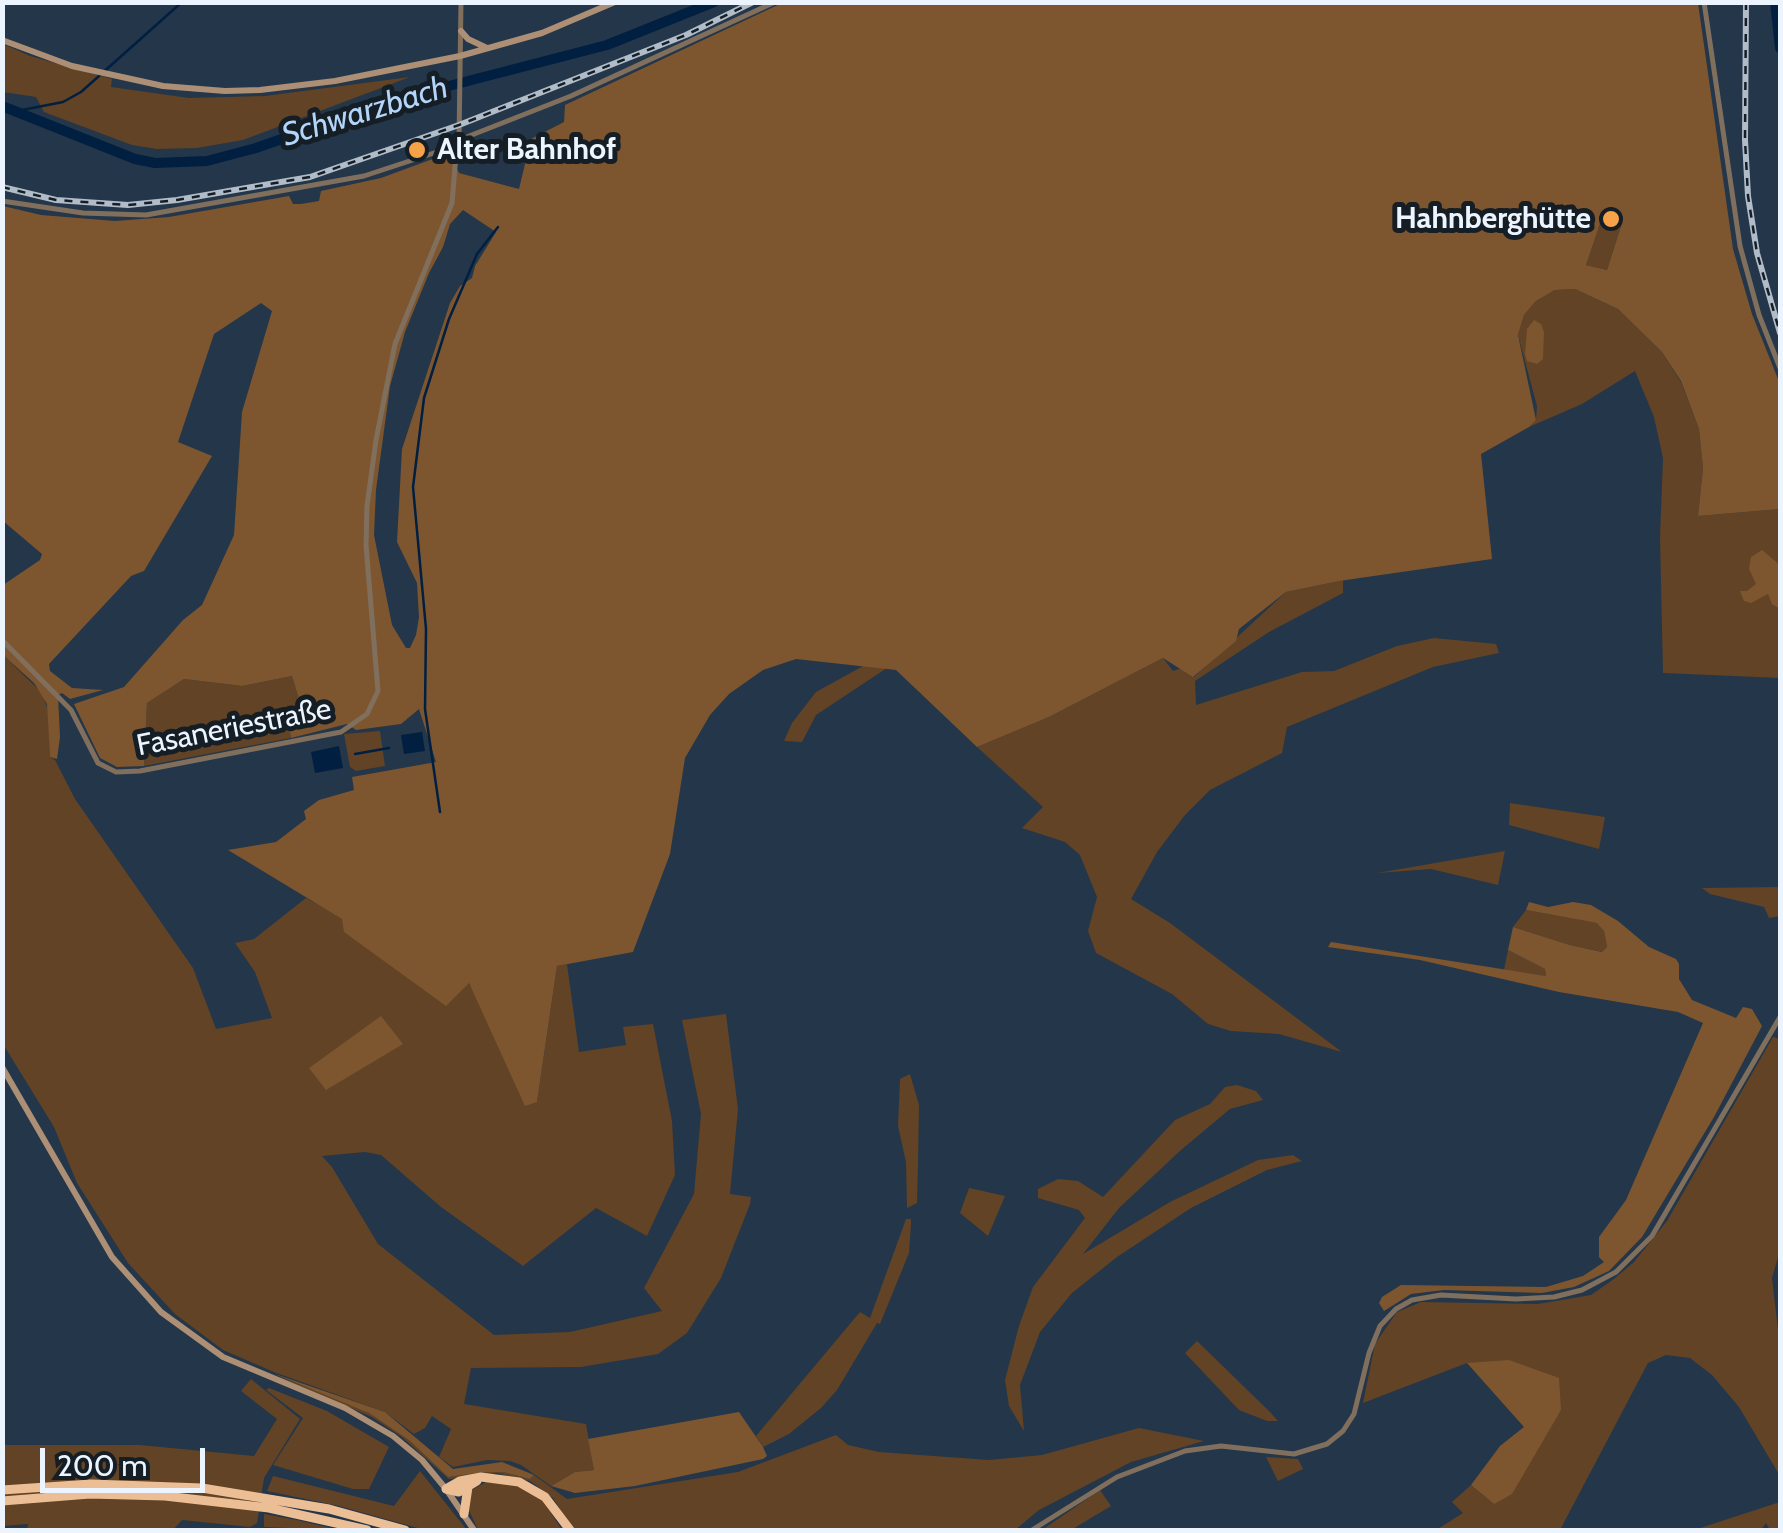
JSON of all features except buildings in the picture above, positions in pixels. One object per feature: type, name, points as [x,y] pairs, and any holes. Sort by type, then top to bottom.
[{"type":"highway","points":[[446,1489],[459,1492],[490,1478]]},
{"type":"highway","points":[[446,1489],[466,1480],[509,1478],[546,1497],[566,1527]]},
{"type":"highway","points":[[2,1490],[91,1484],[202,1488],[330,1509],[405,1530]]},
{"type":"highway","points":[[464,1514],[464,1496],[469,1486]]},
{"type":"highway","points":[[2,1500],[90,1494],[165,1496],[227,1502],[367,1530]]},
{"type":"highway","points":[[332,1521],[352,1530]]},
{"type":"main road","points":[[2,40],[120,78],[192,90],[260,90],[335,81],[460,56],[564,25],[616,2]]},
{"type":"main road","points":[[461,31],[468,39],[488,48]]},
{"type":"main road","points":[[2,1067],[106,1248],[161,1312],[223,1357],[346,1408],[401,1442],[446,1489],[474,1530]]},
{"type":"street","name":"Fasaneriestraße","points":[[2,640],[72,710],[98,763],[116,772],[140,771],[341,732],[367,714],[378,691],[366,535],[379,425],[395,344],[452,204],[458,142],[461,2]]},
{"type":"street","points":[[2,201],[82,214],[146,215],[381,172],[571,96],[775,2]]},
{"type":"street","points":[[1704,2],[1740,246],[1759,315],[1780,368]]},
{"type":"street","points":[[1032,1530],[1117,1477],[1185,1451],[1221,1446],[1294,1454],[1327,1444],[1354,1414],[1368,1353],[1380,1326],[1396,1308],[1412,1300],[1441,1295],[1554,1297],[1582,1290],[1616,1272],[1652,1236],[1780,1017]]},
{"type":"shaded area","points":[[782,3],[1698,3],[1733,249],[1752,314],[1780,384],[1780,509],[1698,516],[1703,468],[1699,429],[1681,381],[1662,352],[1618,309],[1575,289],[1555,290],[1536,301],[1524,315],[1518,335],[1536,420],[1481,454],[1492,559],[1286,592],[1239,629],[1236,641],[1193,677],[1163,658],[1049,717],[977,747],[896,670],[796,659],[763,670],[729,694],[710,715],[685,758],[670,854],[633,952],[557,966],[537,1102],[525,1106],[469,983],[446,1006],[344,932],[342,919],[228,850],[276,842],[306,819],[304,811],[319,800],[354,790],[352,777],[436,762],[419,709],[401,724],[356,730],[347,724],[291,738],[287,718],[303,713],[292,676],[242,686],[184,679],[147,703],[144,766],[117,767],[100,758],[74,704],[124,687],[183,620],[202,605],[234,535],[242,412],[272,311],[261,303],[214,334],[178,442],[212,456],[144,571],[131,576],[49,664],[50,671],[72,688],[103,690],[70,699],[62,693],[58,695],[60,737],[57,759],[50,757],[47,704],[34,683],[3,655],[3,585],[40,560],[42,554],[3,521],[3,206],[41,215],[115,221],[169,217],[289,196],[293,204],[301,204],[319,201],[321,191],[381,178],[449,153],[459,173],[519,189],[531,139],[564,122],[565,105]],"holes":[[[463,210],[496,232],[472,278],[460,286],[450,303],[402,449],[397,542],[417,583],[419,617],[416,635],[410,648],[406,648],[392,625],[374,535],[376,490],[390,386],[405,332],[450,224]],[[1601,221],[1621,226],[1607,270],[1586,265]]]},
{"type":"shaded area","points":[[3,44],[30,56],[112,79],[111,87],[189,98],[265,96],[410,77],[243,140],[197,148],[157,149],[132,145],[44,112],[36,97],[3,92]]},
{"type":"shaded area","points":[[1601,221],[1621,226],[1607,270],[1586,265]]},
{"type":"shaded area","points":[[1575,289],[1618,309],[1662,352],[1681,382],[1699,429],[1703,468],[1698,516],[1780,509],[1780,678],[1663,673],[1663,458],[1654,417],[1635,371],[1582,404],[1529,427],[1536,419],[1537,406],[1518,335],[1524,315],[1536,301],[1555,290]]},
{"type":"shaded area","points":[[1534,320],[1544,332],[1543,359],[1537,364],[1527,361],[1525,354],[1527,329]]},
{"type":"shaded area","points":[[1762,550],[1780,565],[1780,609],[1772,604],[1768,594],[1751,603],[1744,601],[1740,591],[1756,584],[1749,569],[1751,557]]},
{"type":"shaded area","points":[[1343,580],[1343,593],[1269,632],[1195,681],[1196,705],[1302,672],[1334,671],[1397,646],[1434,638],[1496,644],[1499,653],[1433,667],[1287,727],[1282,753],[1210,790],[1185,815],[1157,852],[1131,899],[1170,923],[1342,1052],[1279,1034],[1231,1031],[1208,1024],[1172,994],[1096,953],[1088,931],[1097,897],[1080,855],[1065,842],[1022,828],[1043,807],[977,747],[1049,717],[1163,658],[1173,671],[1182,668],[1194,677],[1286,592]]},
{"type":"shaded area","points":[[3,655],[42,693],[48,710],[50,757],[193,968],[216,1029],[272,1018],[255,972],[235,943],[254,939],[306,898],[468,982],[537,1102],[557,966],[567,964],[579,1052],[626,1045],[623,1027],[653,1024],[672,1121],[675,1175],[647,1236],[596,1208],[523,1266],[441,1207],[381,1155],[365,1152],[322,1156],[378,1244],[494,1335],[570,1332],[662,1311],[644,1288],[694,1194],[701,1114],[682,1020],[726,1014],[738,1109],[730,1194],[751,1197],[721,1278],[687,1333],[658,1354],[581,1367],[471,1368],[464,1404],[586,1424],[594,1470],[575,1472],[551,1486],[510,1461],[487,1460],[453,1467],[439,1457],[451,1429],[432,1416],[425,1428],[414,1434],[385,1412],[223,1350],[175,1314],[128,1263],[77,1183],[54,1127],[3,1044]]},
{"type":"shaded area","points":[[865,665],[887,668],[816,715],[802,742],[784,741],[792,723],[816,692]]},
{"type":"shaded area","points":[[292,676],[303,713],[287,718],[291,738],[144,766],[147,703],[184,679],[242,686]]},
{"type":"shaded area","points":[[380,731],[385,766],[356,771],[350,767],[344,734]]},
{"type":"shaded area","points":[[1510,803],[1605,817],[1599,849],[1509,825]]},
{"type":"shaded area","points":[[1505,851],[1498,885],[1431,869],[1377,873]]},
{"type":"shaded area","points":[[1780,887],[1780,916],[1769,918],[1764,907],[1710,894],[1702,888]]},
{"type":"shaded area","points":[[1529,902],[1548,907],[1573,902],[1591,905],[1649,947],[1676,959],[1679,979],[1692,1000],[1736,1018],[1743,1007],[1752,1009],[1762,1026],[1714,1117],[1642,1237],[1609,1271],[1574,1287],[1542,1293],[1444,1290],[1411,1294],[1384,1311],[1379,1303],[1382,1297],[1401,1285],[1546,1287],[1583,1276],[1604,1262],[1599,1257],[1599,1237],[1626,1200],[1703,1023],[1678,1012],[1559,992],[1420,960],[1328,947],[1331,942],[1546,976],[1545,969],[1508,950],[1513,927],[1602,952],[1607,947],[1604,931],[1597,923],[1526,910]]},
{"type":"shaded area","points":[[1526,910],[1598,923],[1607,947],[1603,952],[1570,945],[1513,927]]},
{"type":"shaded area","points":[[1508,950],[1545,969],[1546,976],[1504,970]]},
{"type":"shaded area","points":[[381,1016],[403,1044],[326,1090],[309,1068]]},
{"type":"shaded area","points":[[1773,1037],[1780,1039],[1780,1250],[1772,1278],[1780,1347],[1780,1476],[1739,1407],[1712,1375],[1690,1358],[1666,1355],[1648,1363],[1560,1530],[1436,1530],[1463,1513],[1452,1502],[1471,1485],[1494,1504],[1561,1410],[1467,1363],[1363,1403],[1375,1344],[1390,1322],[1397,1312],[1421,1302],[1538,1304],[1591,1295],[1614,1279],[1634,1262],[1667,1221]]},
{"type":"shaded area","points":[[910,1074],[919,1105],[918,1165],[917,1203],[907,1208],[906,1162],[898,1126],[900,1079]]},
{"type":"shaded area","points":[[1237,1085],[1256,1091],[1263,1100],[1230,1109],[1181,1150],[1119,1208],[1083,1254],[1170,1202],[1258,1160],[1293,1155],[1302,1161],[1267,1170],[1191,1208],[1117,1257],[1072,1293],[1040,1332],[1020,1385],[1024,1431],[1009,1406],[1005,1380],[1019,1326],[1033,1287],[1085,1218],[1079,1210],[1038,1198],[1038,1189],[1058,1179],[1078,1181],[1103,1197],[1175,1120],[1210,1104],[1225,1087]]},
{"type":"shaded area","points":[[969,1188],[1005,1196],[988,1236],[960,1213]]},
{"type":"shaded area","points":[[906,1219],[911,1219],[909,1253],[880,1324],[877,1323],[837,1390],[821,1408],[789,1434],[763,1447],[756,1436],[860,1312],[870,1318]]},
{"type":"shaded area","points":[[1197,1341],[1278,1421],[1239,1410],[1185,1353]]},
{"type":"shaded area","points":[[1509,1360],[1559,1378],[1561,1410],[1512,1494],[1494,1504],[1471,1485],[1500,1446],[1524,1427],[1467,1363]]},
{"type":"shaded area","points":[[272,1373],[385,1412],[453,1469],[502,1462],[534,1475],[530,1479],[485,1472],[448,1477],[410,1441],[369,1413]]},
{"type":"shaded area","points":[[274,1375],[369,1413],[410,1441],[448,1477],[485,1472],[503,1472],[530,1479],[534,1475],[567,1499],[738,1472],[836,1435],[848,1445],[879,1452],[989,1460],[1042,1455],[1139,1428],[1204,1441],[1131,1462],[1039,1510],[1015,1530],[573,1530],[553,1498],[530,1481],[497,1473],[449,1479],[402,1437],[372,1417]]},
{"type":"shaded area","points":[[251,1379],[300,1419],[264,1478],[257,1523],[250,1527],[182,1520],[173,1530],[27,1530],[28,1524],[3,1526],[2,1445],[140,1445],[254,1456],[277,1419],[241,1391]]},
{"type":"shaded area","points":[[266,1390],[327,1411],[389,1447],[369,1489],[353,1489],[273,1465],[303,1418]]},
{"type":"shaded area","points":[[739,1412],[763,1447],[767,1456],[763,1459],[635,1486],[575,1493],[551,1486],[575,1472],[594,1470],[588,1439]]},
{"type":"shaded area","points":[[1266,1457],[1298,1459],[1303,1469],[1278,1481]]},
{"type":"shaded area","points":[[420,1471],[467,1530],[425,1530],[267,1491],[273,1476],[394,1506]]},
{"type":"shaded area","points":[[486,1482],[518,1485],[540,1496],[562,1530],[478,1530],[467,1506],[470,1491]]},
{"type":"shaded area","points":[[1100,1490],[1111,1506],[1071,1530],[1042,1530]]},
{"type":"shaded area","points":[[1780,1502],[1780,1530],[1770,1530],[1766,1523],[1761,1530],[1694,1530]]},
{"type":"shaded area","points":[[264,1514],[297,1520],[339,1530],[264,1527]]},
{"type":"water","points":[[422,732],[425,751],[404,754],[401,735]]},
{"type":"water","points":[[339,746],[343,768],[315,773],[311,752]]},
{"type":"waterway","name":"Schwarzbach","points":[[17,111],[63,102],[81,92],[182,2]]},
{"type":"waterway","name":"Schwarzbach","points":[[2,106],[135,159],[155,163],[207,161],[387,102],[607,45],[714,2]]},
{"type":"waterway","name":"Schwarzbach","points":[[1775,2],[1780,48]]},
{"type":"waterway","points":[[440,812],[425,709],[426,629],[413,487],[424,398],[449,319],[477,254],[498,227]]},
{"type":"waterway","points":[[355,754],[389,748]]},
{"type":"railway","points":[[2,187],[56,200],[128,205],[310,177],[459,125],[686,35],[753,2]]},
{"type":"railway","points":[[1746,2],[1748,196],[1757,253],[1780,333]]},
{"type":"place","name":"Alter Bahnhof","points":[[417,150]]},
{"type":"place","name":"Hahnberghütte","points":[[1611,219]]}]
